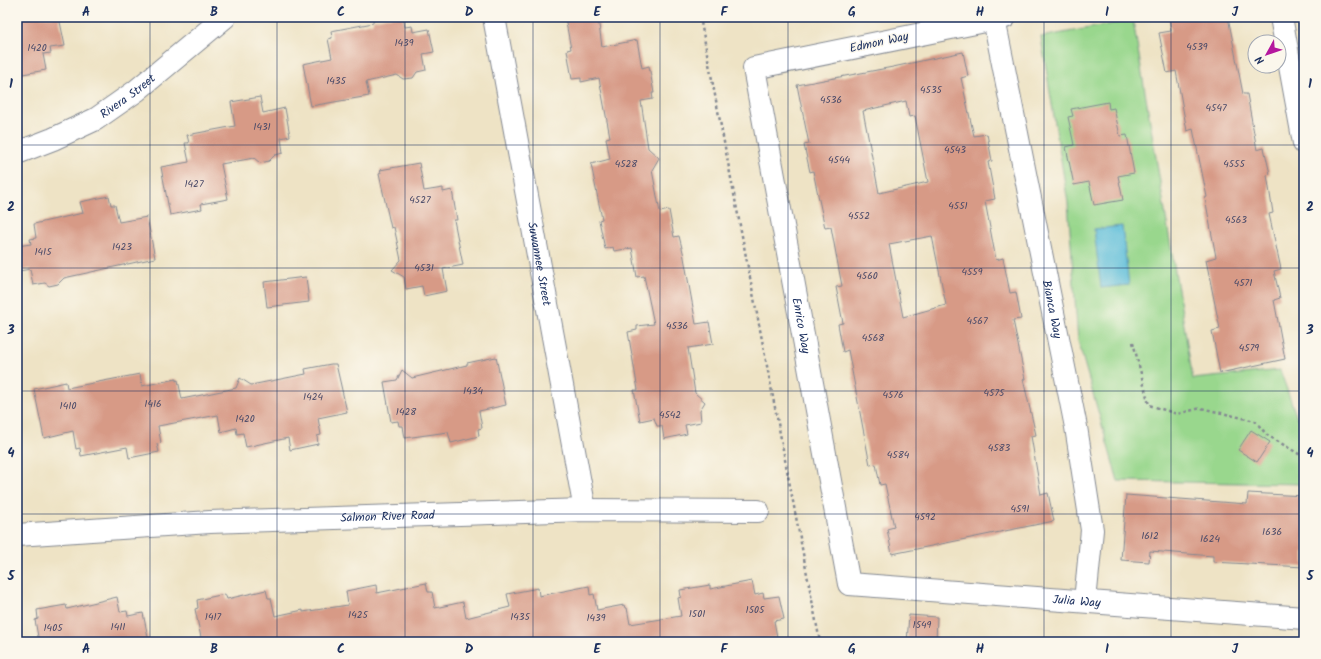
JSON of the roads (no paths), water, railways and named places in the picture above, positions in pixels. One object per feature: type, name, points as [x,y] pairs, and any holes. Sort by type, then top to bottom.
[{"type":"street","name":"Rivera Street","points":[[17,153],[96,120],[136,91],[226,17]]},
{"type":"street","name":"Suwannee Street","points":[[494,17],[585,510]]},
{"type":"street","points":[[1281,17],[1304,143]]},
{"type":"street","name":"Edmon Way","points":[[754,68],[999,18]]},
{"type":"street","name":"Bianca Way","points":[[999,18],[1076,427],[1092,530],[1085,601]]},
{"type":"street","name":"Enrico Way","points":[[754,68],[849,584]]},
{"type":"street","name":"Salmon River Road","points":[[17,535],[210,522],[585,510],[758,511]]},
{"type":"street","name":"Julia Way","points":[[849,584],[1304,618]]},
{"type":"water","points":[[1122,226],[1129,285],[1101,288],[1094,229]]}]
